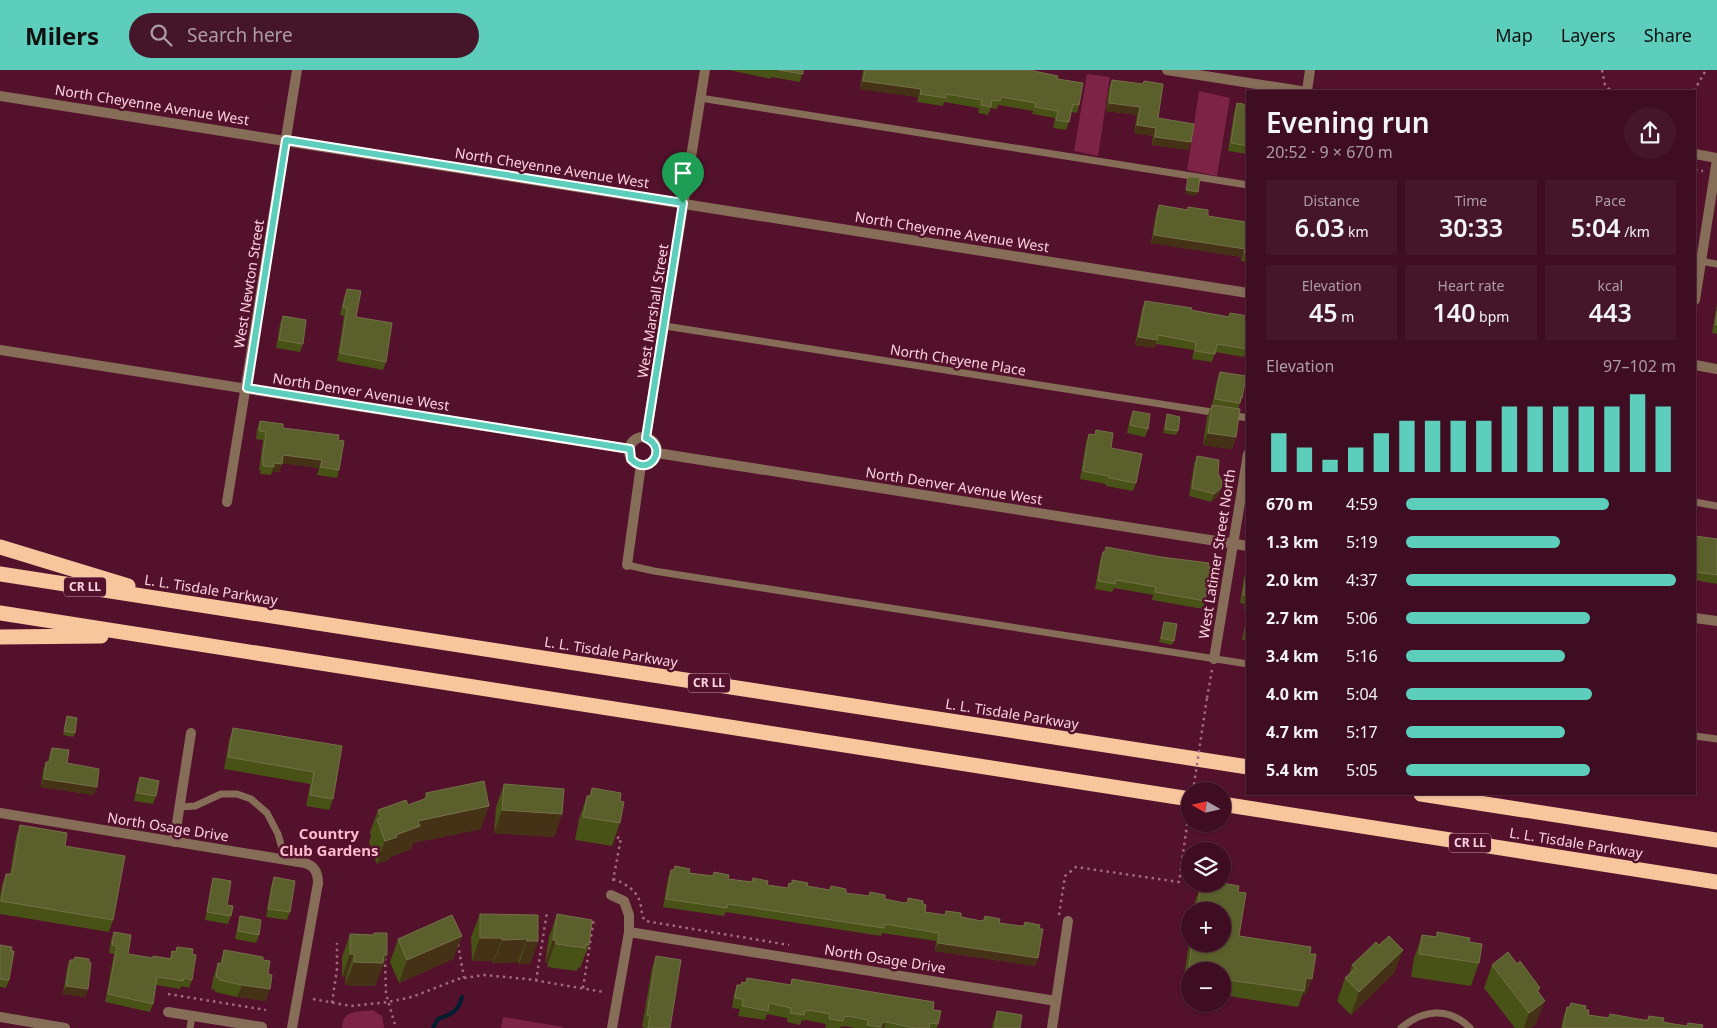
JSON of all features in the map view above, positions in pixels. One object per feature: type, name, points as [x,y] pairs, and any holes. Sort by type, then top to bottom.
[{"type":"highway","points":[[0,547],[38,557],[170,600]]},
{"type":"highway","name":"L. L. Tisdale Parkway","points":[[0,574],[1246,767]]},
{"type":"highway","points":[[0,613],[1181,798]]},
{"type":"highway","points":[[0,637],[145,635]]},
{"type":"highway","name":"L. L. Tisdale Parkway","points":[[1427,795],[1717,840]]},
{"type":"highway","name":"L. L. Tisdale Parkway","points":[[1231,805],[1717,882]]},
{"type":"street","name":"West Newton Street","points":[[227,502],[247,388],[297,70]]},
{"type":"street","name":"West Marshall Street","points":[[646,438],[705,70]]},
{"type":"street","points":[[1167,70],[1295,90]]},
{"type":"street","points":[[1307,90],[1310,70]]},
{"type":"street","name":"North Cheyenne Avenue West","points":[[0,96],[1246,293]]},
{"type":"street","points":[[1696,154],[1717,158],[1698,261],[1696,287]]},
{"type":"street","name":"North Denver Avenue West","points":[[0,350],[630,449]]},
{"type":"street","points":[[1696,365],[1717,369]]},
{"type":"street","points":[[642,437],[646,438],[655,443],[657,453],[651,463],[641,465],[631,459],[630,449],[633,441],[642,437]]},
{"type":"street","name":"North Denver Avenue West","points":[[657,453],[1246,546]]},
{"type":"street","points":[[627,565],[641,465]]},
{"type":"street","name":"West Latimer Street North","points":[[1214,659],[1246,466]]},
{"type":"street","points":[[1696,618],[1717,621]]},
{"type":"street","points":[[174,842],[191,733]]},
{"type":"street","name":"North Osage Drive","points":[[0,813],[311,865],[317,871],[318,883],[292,1028]]},
{"type":"street","points":[[611,895],[620,898],[627,908],[629,915],[629,932],[612,1028]]},
{"type":"street","points":[[1052,1028],[1063,919]]},
{"type":"street","name":"North Osage Drive","points":[[629,932],[1056,1001]]},
{"type":"street","points":[[168,1012],[262,1027]]},
{"type":"street","points":[[0,1017],[66,1028]]},
{"type":"lane","points":[[700,98],[1246,185]]},
{"type":"lane","points":[[1698,261],[1717,264]]},
{"type":"lane","name":"North Cheyene Place","points":[[665,326],[1246,418]]},
{"type":"lane","points":[[1696,502],[1717,506]]},
{"type":"lane","points":[[627,565],[654,571],[1246,664]]},
{"type":"lane","points":[[1696,736],[1717,740]]},
{"type":"lane","points":[[180,807],[195,806],[221,794],[237,794],[251,800],[267,813],[278,834],[285,860]]},
{"type":"lane","points":[[1401,1028],[1419,1016],[1435,1012],[1456,1017],[1470,1028]]},
{"type":"lane","points":[[190,1028],[192,1016]]},
{"type":"path","points":[[1602,70],[1605,85],[1610,90]]},
{"type":"path","points":[[1695,90],[1706,70]]},
{"type":"path","points":[[1193,782],[1212,670]]},
{"type":"path","points":[[1063,919],[1065,876],[1076,867],[1179,882],[1186,832]]},
{"type":"path","points":[[611,895],[621,838],[614,836]]},
{"type":"path","points":[[613,880],[628,886],[637,895],[645,921],[796,946]]},
{"type":"path","points":[[536,981],[547,912]]},
{"type":"path","points":[[583,989],[594,918]]},
{"type":"path","points":[[332,1003],[337,969],[337,943]]},
{"type":"path","points":[[458,944],[464,978]]},
{"type":"path","points":[[384,951],[388,1002],[396,1028]]},
{"type":"path","points":[[867,957],[914,965]]},
{"type":"path","points":[[313,999],[351,1006],[388,1002],[412,996],[464,978],[498,976],[604,992]]},
{"type":"path","points":[[168,994],[266,1010]]},
{"type":"shaded area","points":[[1087,74],[1110,77],[1098,156],[1074,151]]},
{"type":"shaded area","points":[[1199,91],[1230,98],[1217,176],[1187,170]]},
{"type":"shaded area","points":[[373,1010],[382,1016],[384,1028],[342,1028],[345,1017],[348,1014]]},
{"type":"shaded area","points":[[503,1017],[563,1027],[563,1028],[501,1028]]},
{"type":"building","points":[[778,70],[803,70],[803,74]]},
{"type":"building","points":[[865,70],[1029,70],[1058,76],[1057,79],[1083,83],[1079,105],[1073,104],[1069,122],[1056,120],[1058,111],[1035,107],[1036,103],[1001,97],[1000,101],[992,100],[991,107],[981,105],[982,100],[946,94],[946,98],[920,94],[921,89],[863,81]]},
{"type":"building","points":[[1112,80],[1143,84],[1144,81],[1163,84],[1158,118],[1194,124],[1191,142],[1155,137],[1156,128],[1137,125],[1140,107],[1109,103]]},
{"type":"building","points":[[1237,103],[1246,105],[1246,146],[1231,143]]},
{"type":"building","points":[[1188,177],[1200,178],[1198,192],[1186,190]]},
{"type":"building","points":[[1159,205],[1188,210],[1188,207],[1208,210],[1208,216],[1246,222],[1246,253],[1244,253],[1245,249],[1154,235]]},
{"type":"building","points":[[347,289],[361,291],[356,317],[392,323],[386,362],[340,353],[347,308],[343,307]]},
{"type":"building","points":[[1145,301],[1192,308],[1191,310],[1229,317],[1230,313],[1246,316],[1246,349],[1217,344],[1215,354],[1195,351],[1196,342],[1158,335],[1157,340],[1138,337]]},
{"type":"building","points":[[283,316],[306,320],[303,344],[279,340]]},
{"type":"building","points":[[1220,372],[1246,376],[1240,403],[1215,399]]},
{"type":"building","points":[[1212,405],[1240,409],[1236,437],[1208,433]]},
{"type":"building","points":[[1133,411],[1150,414],[1148,429],[1130,425]]},
{"type":"building","points":[[1167,414],[1180,417],[1178,431],[1165,429]]},
{"type":"building","points":[[260,421],[283,424],[283,428],[339,435],[338,440],[344,441],[339,470],[320,467],[322,460],[283,455],[282,464],[274,463],[274,467],[263,466],[266,432],[259,431]]},
{"type":"building","points":[[1096,430],[1113,433],[1111,448],[1142,454],[1136,483],[1083,471],[1089,434],[1095,435]]},
{"type":"building","points":[[1197,456],[1219,460],[1218,473],[1222,482],[1221,488],[1214,494],[1192,488]]},
{"type":"building","points":[[1696,536],[1717,539],[1717,575],[1696,572]]},
{"type":"building","points":[[1106,547],[1209,563],[1208,567],[1211,567],[1205,601],[1155,592],[1156,587],[1116,580],[1115,584],[1098,581],[1103,552],[1105,552]]},
{"type":"building","points":[[1246,576],[1246,596],[1243,595]]},
{"type":"building","points":[[1164,622],[1177,624],[1174,641],[1161,638]]},
{"type":"building","points":[[67,716],[77,718],[75,733],[64,731]]},
{"type":"building","points":[[233,728],[342,746],[333,799],[310,795],[314,772],[228,757]]},
{"type":"building","points":[[52,748],[69,750],[67,763],[99,769],[97,787],[44,779],[46,762],[50,762]]},
{"type":"building","points":[[140,777],[159,781],[156,796],[137,793]]},
{"type":"building","points":[[484,781],[489,806],[418,821],[420,826],[385,841],[377,819],[381,818],[378,810],[406,800],[408,805],[427,798],[426,793]]},
{"type":"building","points":[[504,784],[564,789],[562,814],[502,810]]},
{"type":"building","points":[[592,788],[621,793],[620,801],[624,802],[620,823],[583,817],[587,796],[591,796]]},
{"type":"building","points":[[20,825],[67,833],[65,846],[125,856],[113,920],[1,901],[6,874],[12,874]]},
{"type":"building","points":[[675,866],[690,869],[689,873],[713,876],[714,872],[729,875],[728,879],[752,882],[753,878],[768,881],[767,885],[788,888],[789,883],[792,884],[792,880],[808,883],[807,886],[830,890],[831,886],[846,889],[846,893],[869,896],[870,892],[885,895],[885,899],[904,903],[908,902],[908,898],[923,901],[923,904],[926,905],[925,912],[945,915],[946,911],[961,913],[961,917],[981,921],[984,920],[985,916],[1000,919],[999,923],[1024,926],[1025,922],[1040,925],[1039,929],[1043,929],[1038,958],[938,943],[939,933],[884,924],[884,928],[728,904],[727,908],[666,899],[671,870],[674,870]]},
{"type":"building","points":[[274,877],[295,881],[290,912],[268,909]]},
{"type":"building","points":[[213,878],[231,881],[227,905],[233,906],[231,916],[207,912]]},
{"type":"building","points":[[1231,885],[1239,886],[1238,892],[1246,893],[1239,936],[1311,947],[1310,954],[1316,954],[1312,979],[1306,978],[1304,991],[1231,980],[1231,962],[1190,962],[1191,952],[1231,952],[1231,902],[1198,902],[1200,892],[1231,892]]},
{"type":"building","points":[[480,914],[538,915],[538,941],[480,938]]},
{"type":"building","points":[[557,914],[592,920],[589,945],[586,944],[585,948],[556,944],[556,940],[553,940]]},
{"type":"building","points":[[452,915],[462,936],[407,960],[398,939]]},
{"type":"building","points":[[240,916],[261,920],[259,935],[238,931]]},
{"type":"building","points":[[114,932],[131,935],[128,954],[171,959],[172,951],[176,952],[177,947],[193,949],[192,954],[196,955],[192,980],[184,978],[183,981],[157,977],[153,1004],[108,994],[117,946],[112,945]]},
{"type":"building","points":[[1437,932],[1470,938],[1469,942],[1482,944],[1479,963],[1419,954],[1422,935],[1437,937]]},
{"type":"building","points":[[374,933],[387,933],[387,955],[384,955],[383,963],[354,962],[354,954],[350,954],[350,934],[374,935]]},
{"type":"building","points":[[1389,936],[1403,950],[1359,992],[1345,978],[1356,968],[1352,965],[1376,942],[1379,945]]},
{"type":"building","points":[[0,945],[12,947],[11,951],[14,951],[9,980],[0,979]]},
{"type":"building","points":[[224,950],[263,957],[263,960],[270,961],[268,974],[272,975],[270,989],[219,980],[220,978],[216,977],[218,963],[222,964]]},
{"type":"building","points":[[1508,952],[1517,964],[1520,961],[1540,988],[1537,990],[1545,1001],[1529,1013],[1492,965]]},
{"type":"building","points":[[656,956],[681,960],[670,1028],[648,1028],[650,1016],[647,1015]]},
{"type":"building","points":[[75,957],[89,959],[91,963],[88,989],[66,986],[70,960],[74,960]]},
{"type":"building","points":[[747,978],[791,985],[792,979],[934,1002],[933,1010],[941,1011],[938,1024],[930,1023],[929,1028],[915,1028],[886,1022],[882,1023],[881,1027],[867,1025],[868,1020],[848,1016],[844,1016],[843,1021],[829,1019],[830,1014],[809,1010],[805,1010],[804,1015],[790,1013],[791,1008],[769,1003],[768,1011],[742,1006],[743,999],[735,998],[737,985],[741,985],[742,982],[746,983]]},
{"type":"building","points":[[1571,1003],[1586,1006],[1585,1010],[1589,1010],[1588,1015],[1609,1018],[1610,1014],[1644,1020],[1648,1020],[1649,1016],[1664,1018],[1663,1022],[1674,1024],[1687,1026],[1688,1023],[1703,1025],[1702,1028],[1563,1028],[1567,1007],[1570,1007]]},
{"type":"building","points":[[997,1011],[1022,1015],[1020,1028],[995,1028]]},
{"type":"waterway","points":[[433,1028],[438,1019],[451,1014],[456,1009],[462,997]]},
{"type":"district","name":"Country Club Gardens","points":[[329,842]]},
{"type":"route","points":[[286,140],[683,203],[646,438],[655,443],[657,453],[654,460],[647,465],[634,462],[631,459],[630,449],[247,388],[286,140]]}]
